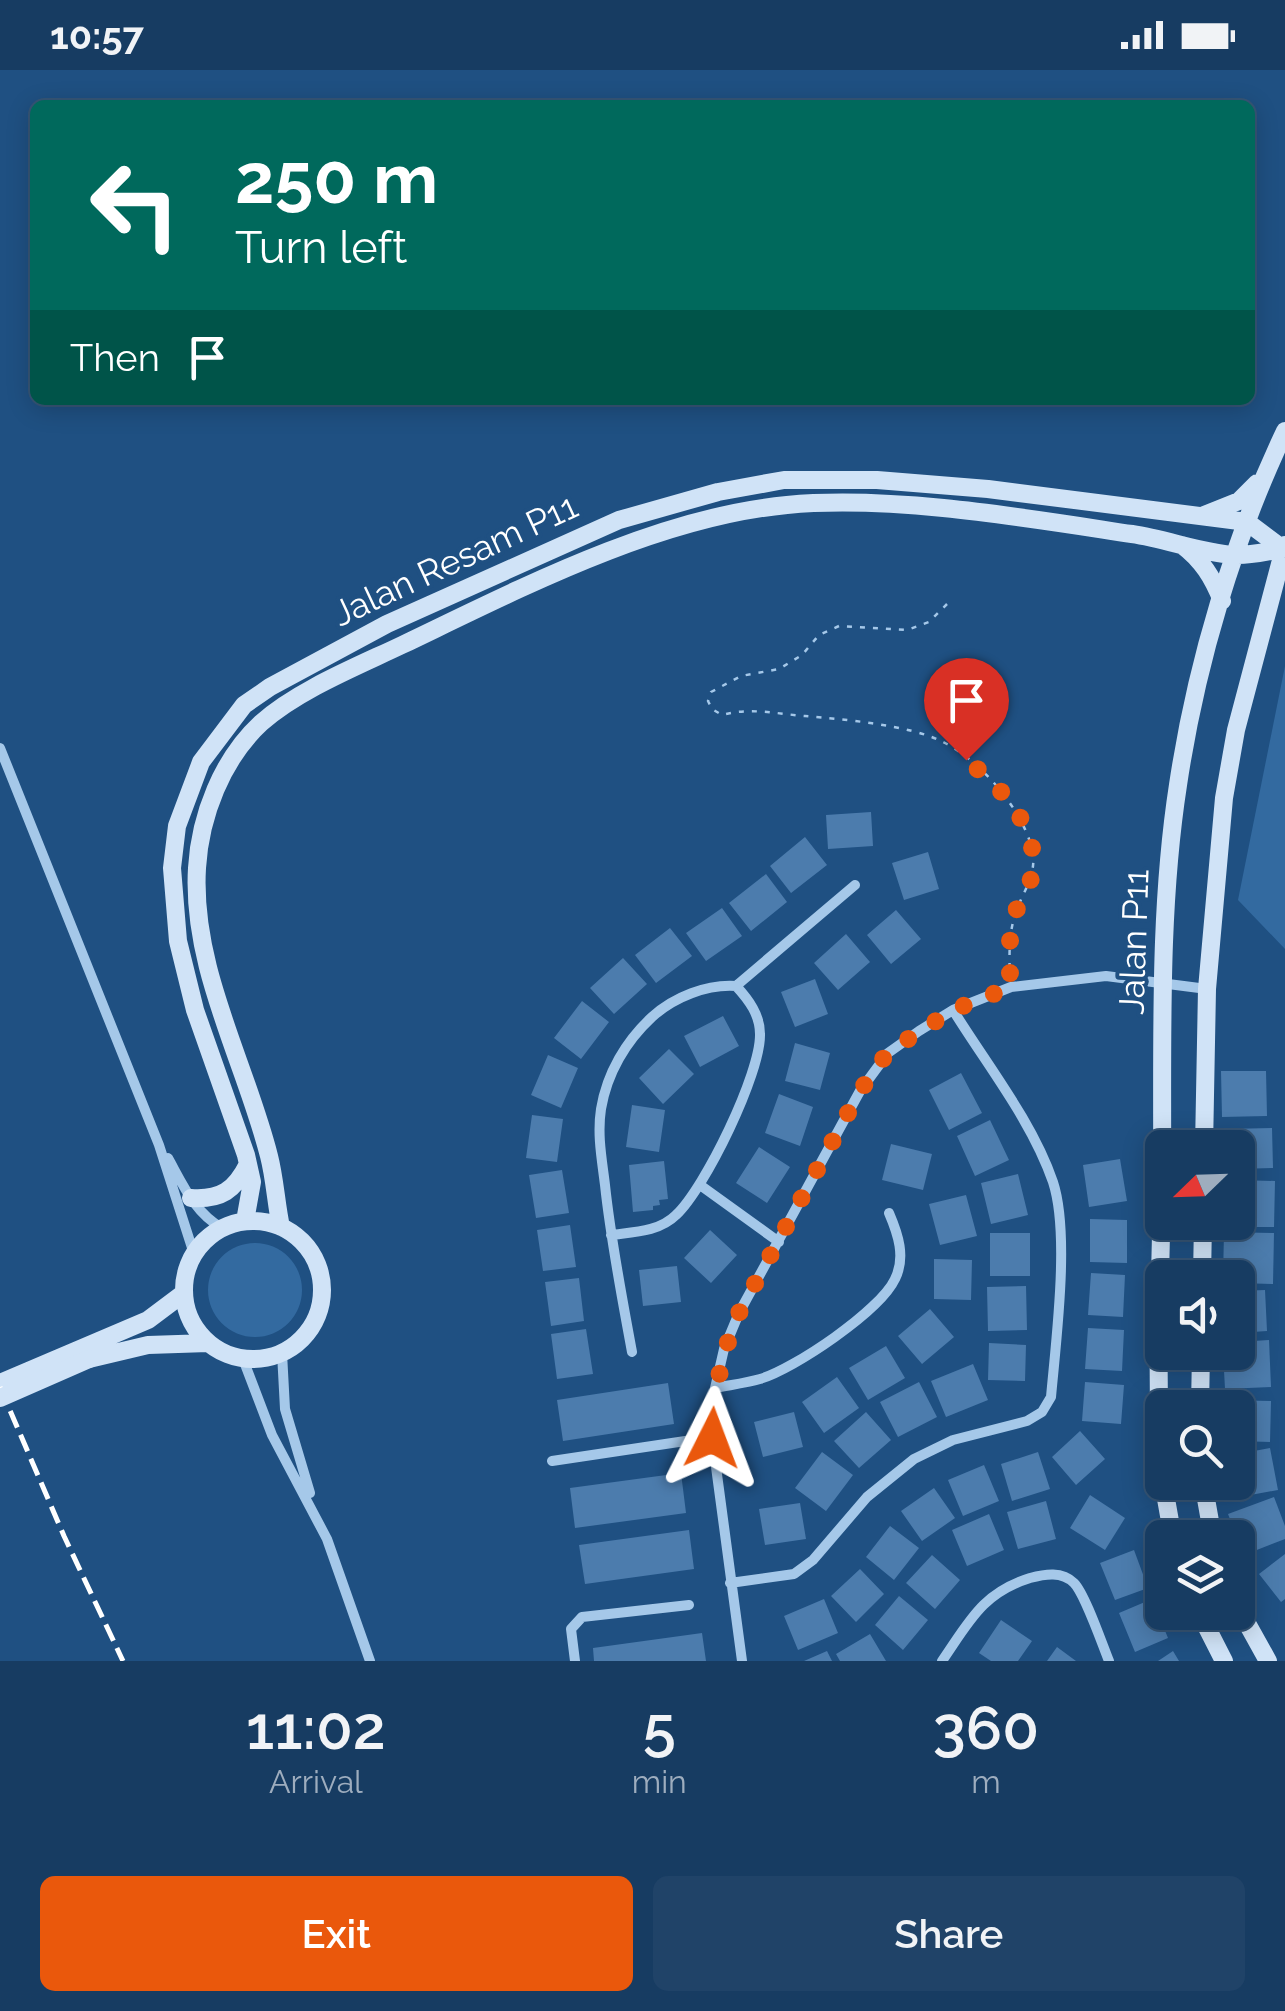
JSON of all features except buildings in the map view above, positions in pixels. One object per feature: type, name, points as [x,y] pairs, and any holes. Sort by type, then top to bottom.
[{"type":"main road","name":"Jalan P11","points":[[1162,1390],[1164,982],[1171,840],[1178,785],[1191,717],[1222,601],[1261,480],[1285,431]]},
{"type":"main road","name":"Jalan Resam P11","points":[[245,1221],[252,1182],[194,1010],[178,941],[172,868],[177,826],[202,762],[244,705],[270,686],[387,624],[619,520],[718,492],[784,480],[877,480],[988,490],[1248,522]]},
{"type":"main road","points":[[1198,516],[1239,501],[1261,480]]},
{"type":"main road","name":"Jalan Resam P11","points":[[282,1227],[269,1156],[218,1004],[197,903],[201,832],[210,803],[224,774],[261,723],[339,676],[496,600],[628,544],[724,516],[787,505],[876,505],[985,514],[1138,534],[1236,556]]},
{"type":"main road","points":[[1248,522],[1284,547]]},
{"type":"main road","points":[[1180,544],[1196,556],[1222,601]]},
{"type":"main road","points":[[1236,556],[1284,547]]},
{"type":"main road","points":[[1204,1130],[1208,989],[1224,798],[1236,730],[1284,547]]},
{"type":"main road","points":[[191,1198],[211,1200],[228,1192],[238,1184],[248,1164]]},
{"type":"main road","points":[[245,1221],[282,1227],[298,1238],[311,1253],[322,1290],[311,1328],[298,1343],[262,1359],[224,1353],[208,1342],[191,1320],[184,1293],[186,1272],[194,1254],[222,1228],[245,1221]]},
{"type":"main road","points":[[0,1398],[148,1320],[184,1293]]},
{"type":"main road","points":[[0,1383],[87,1352],[208,1342]]},
{"type":"main road","points":[[1208,1630],[1224,1661]]},
{"type":"main road","points":[[1251,1630],[1268,1661]]},
{"type":"street","points":[[0,748],[159,1145],[194,1254]]},
{"type":"street","points":[[632,1352],[611,1236],[598,1130],[610,1078],[623,1050],[641,1027],[672,1003],[720,985],[736,986],[855,885]]},
{"type":"street","points":[[742,1661],[712,1438],[714,1388],[739,1313],[860,1091],[888,1052],[953,1010],[1011,987],[1106,976],[1208,989]]},
{"type":"street","points":[[611,1236],[663,1225],[677,1215],[700,1185],[730,1127],[758,1052],[760,1032],[756,1014],[736,986]]},
{"type":"street","points":[[730,1583],[794,1574],[813,1560],[867,1497],[914,1458],[954,1440],[1027,1421],[1042,1412],[1051,1397],[1060,1219],[1054,1186],[1038,1146],[953,1010]]},
{"type":"street","points":[[159,1145],[205,1218],[222,1228]]},
{"type":"street","points":[[700,1185],[778,1242]]},
{"type":"street","points":[[714,1388],[784,1370],[869,1312],[896,1277],[899,1236],[889,1213]]},
{"type":"street","points":[[282,1353],[284,1409],[316,1513],[370,1661]]},
{"type":"street","points":[[242,1358],[272,1436],[316,1513]]},
{"type":"street","points":[[552,1461],[712,1438]]},
{"type":"street","points":[[942,1661],[989,1597],[1006,1586],[1047,1573],[1064,1576],[1076,1584],[1110,1661]]},
{"type":"street","points":[[575,1661],[571,1629],[582,1617],[688,1606]]},
{"type":"path","points":[[946,604],[929,622],[907,630],[840,626],[819,636],[802,656],[779,669],[741,676],[711,692],[708,701],[712,710],[722,715],[743,709],[832,718],[941,741],[991,779],[1020,817],[1033,853],[1031,880],[1014,915],[1009,956],[1011,987]]},
{"type":"shaded area","points":[[1285,666],[1285,949],[1238,900]]},
{"type":"shaded area","points":[[255,1243],[273,1247],[288,1257],[298,1272],[302,1290],[298,1308],[288,1323],[273,1333],[255,1337],[237,1333],[222,1323],[212,1308],[208,1290],[212,1272],[222,1257],[237,1247]]},
{"type":"railway","points":[[0,1387],[123,1661]]},
{"type":"route","points":[[712,1438],[714,1388],[739,1313],[860,1091],[888,1052],[918,1030],[953,1010],[1011,987],[1009,956],[1014,915],[1031,880],[1033,853],[1020,817],[991,779],[966,760]]}]
